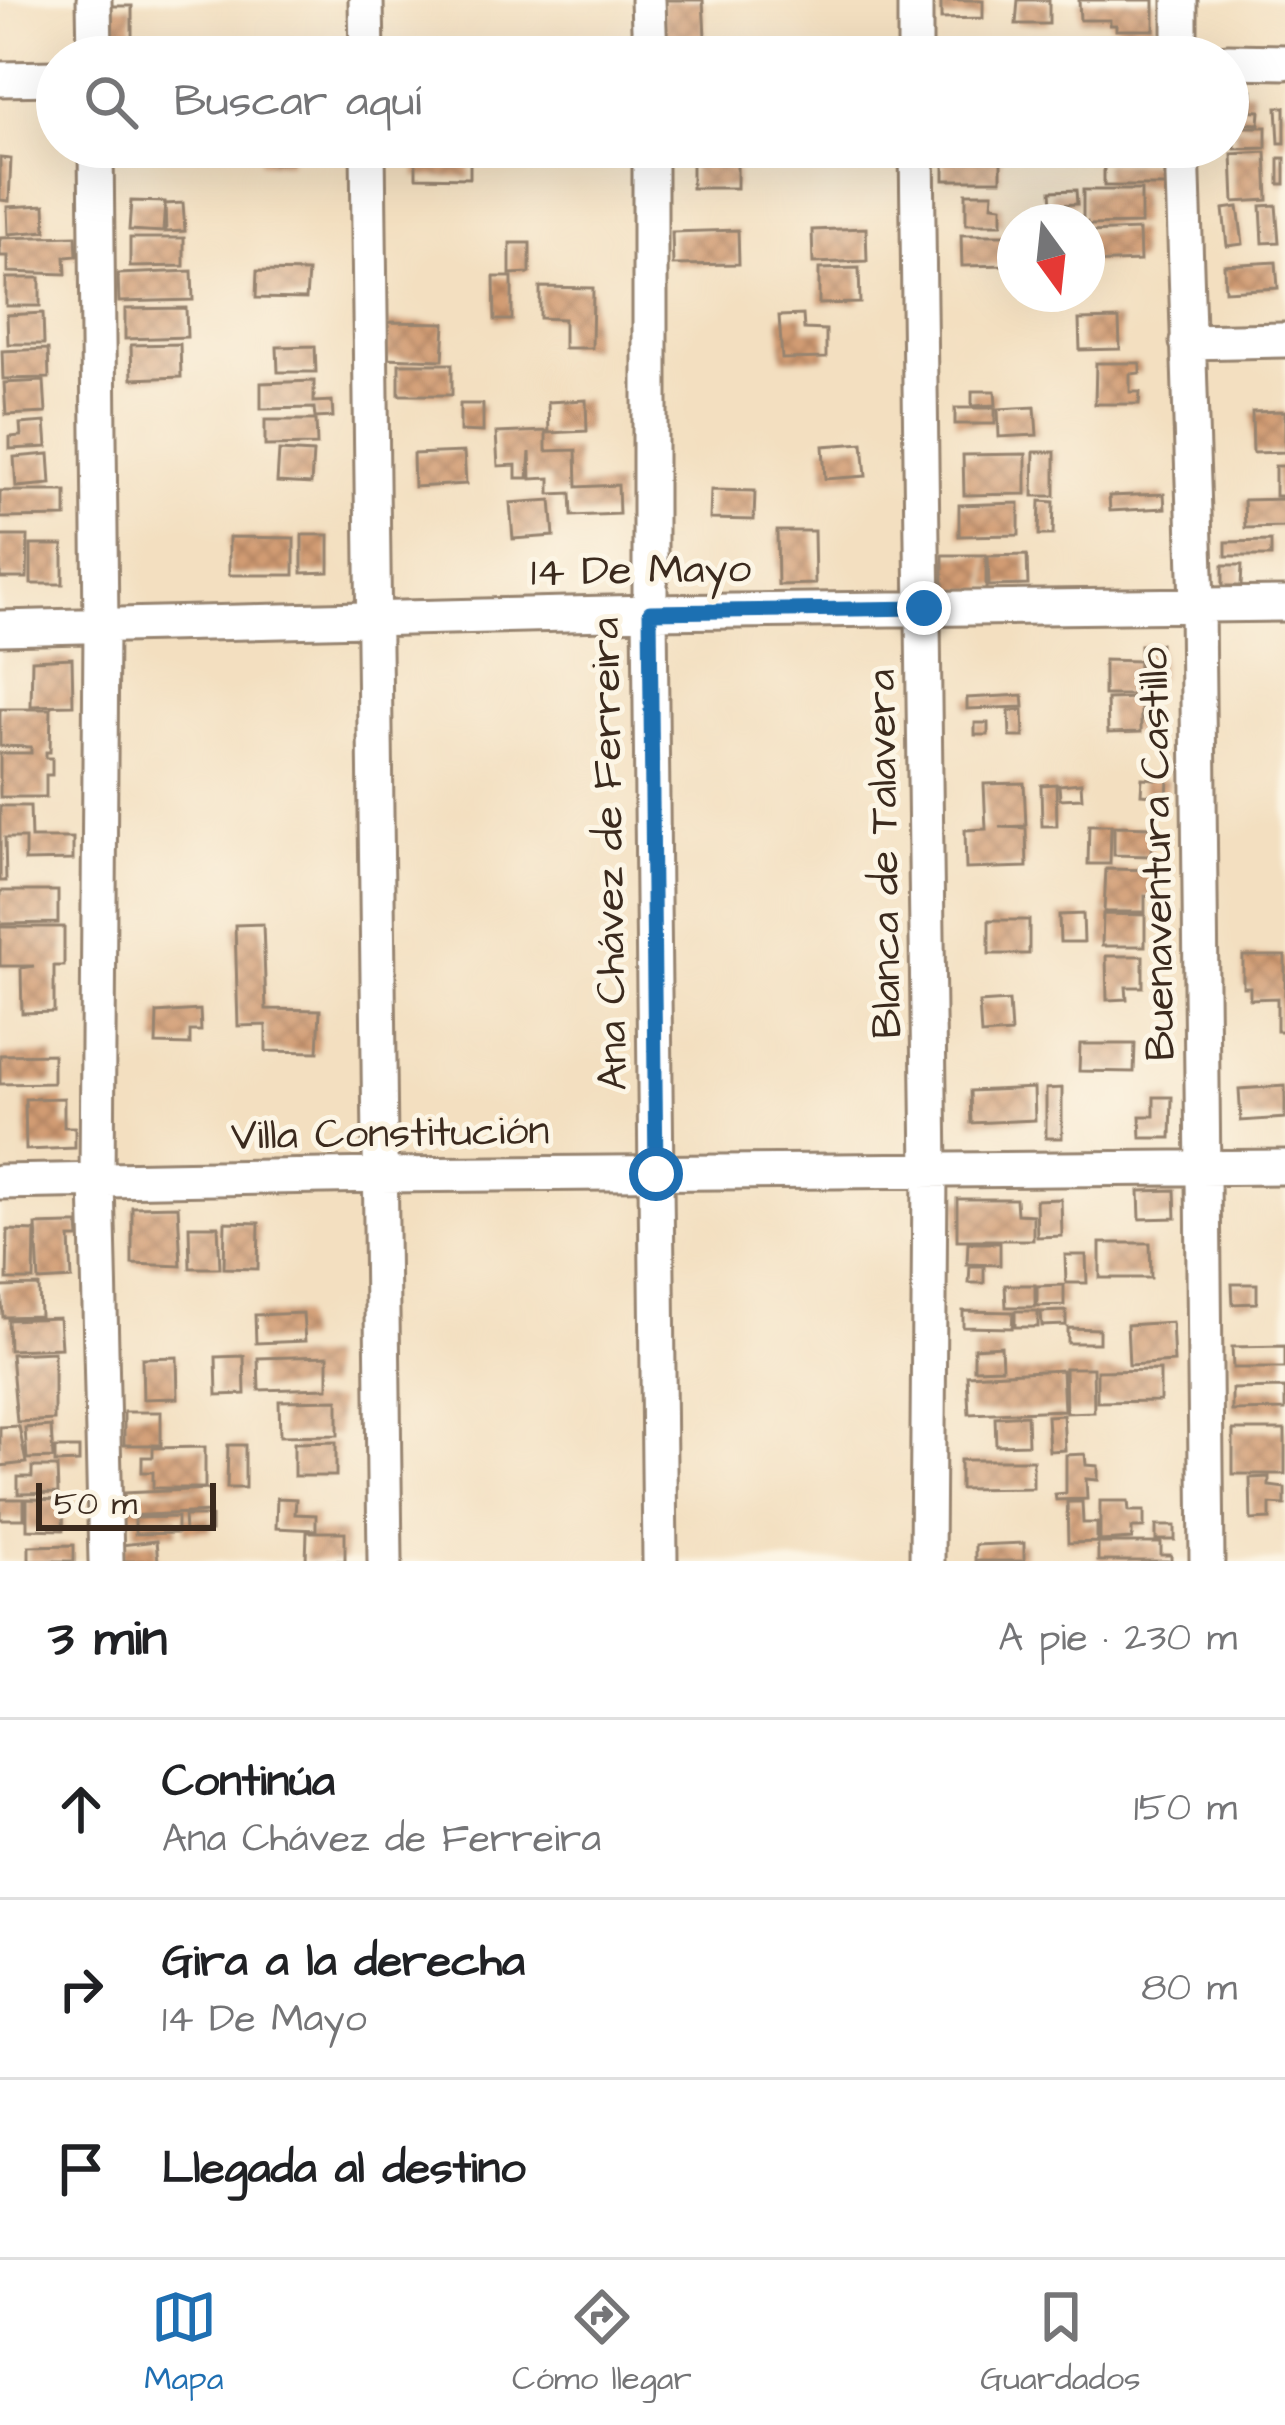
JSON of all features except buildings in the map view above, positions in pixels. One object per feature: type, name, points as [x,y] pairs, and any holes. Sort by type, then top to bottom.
[{"type":"street","points":[[94,0],[95,36]]},
{"type":"street","points":[[367,0],[367,36]]},
{"type":"street","points":[[648,0],[649,36]]},
{"type":"street","points":[[915,0],[915,36]]},
{"type":"street","points":[[1180,0],[1180,36]]},
{"type":"street","points":[[1249,61],[1285,62]]},
{"type":"street","points":[[0,79],[36,78]]},
{"type":"street","points":[[96,168],[97,1180],[106,1561]]},
{"type":"street","points":[[368,168],[385,1561]]},
{"type":"street","name":"Ana Chávez de Ferreira","points":[[650,168],[661,1561]]},
{"type":"street","name":"Blanca de Talavera","points":[[916,168],[930,1172],[927,1561]]},
{"type":"street","name":"Buenaventura Castillo","points":[[1183,168],[1196,604],[1208,1561]]},
{"type":"street","points":[[1187,342],[1285,340]]},
{"type":"street","name":"14 De Mayo","points":[[0,628],[650,612],[1285,604]]},
{"type":"street","name":"Villa Constitución","points":[[0,1182],[1285,1167]]},
{"type":"route","points":[[656,1174],[650,612],[924,608]]}]
